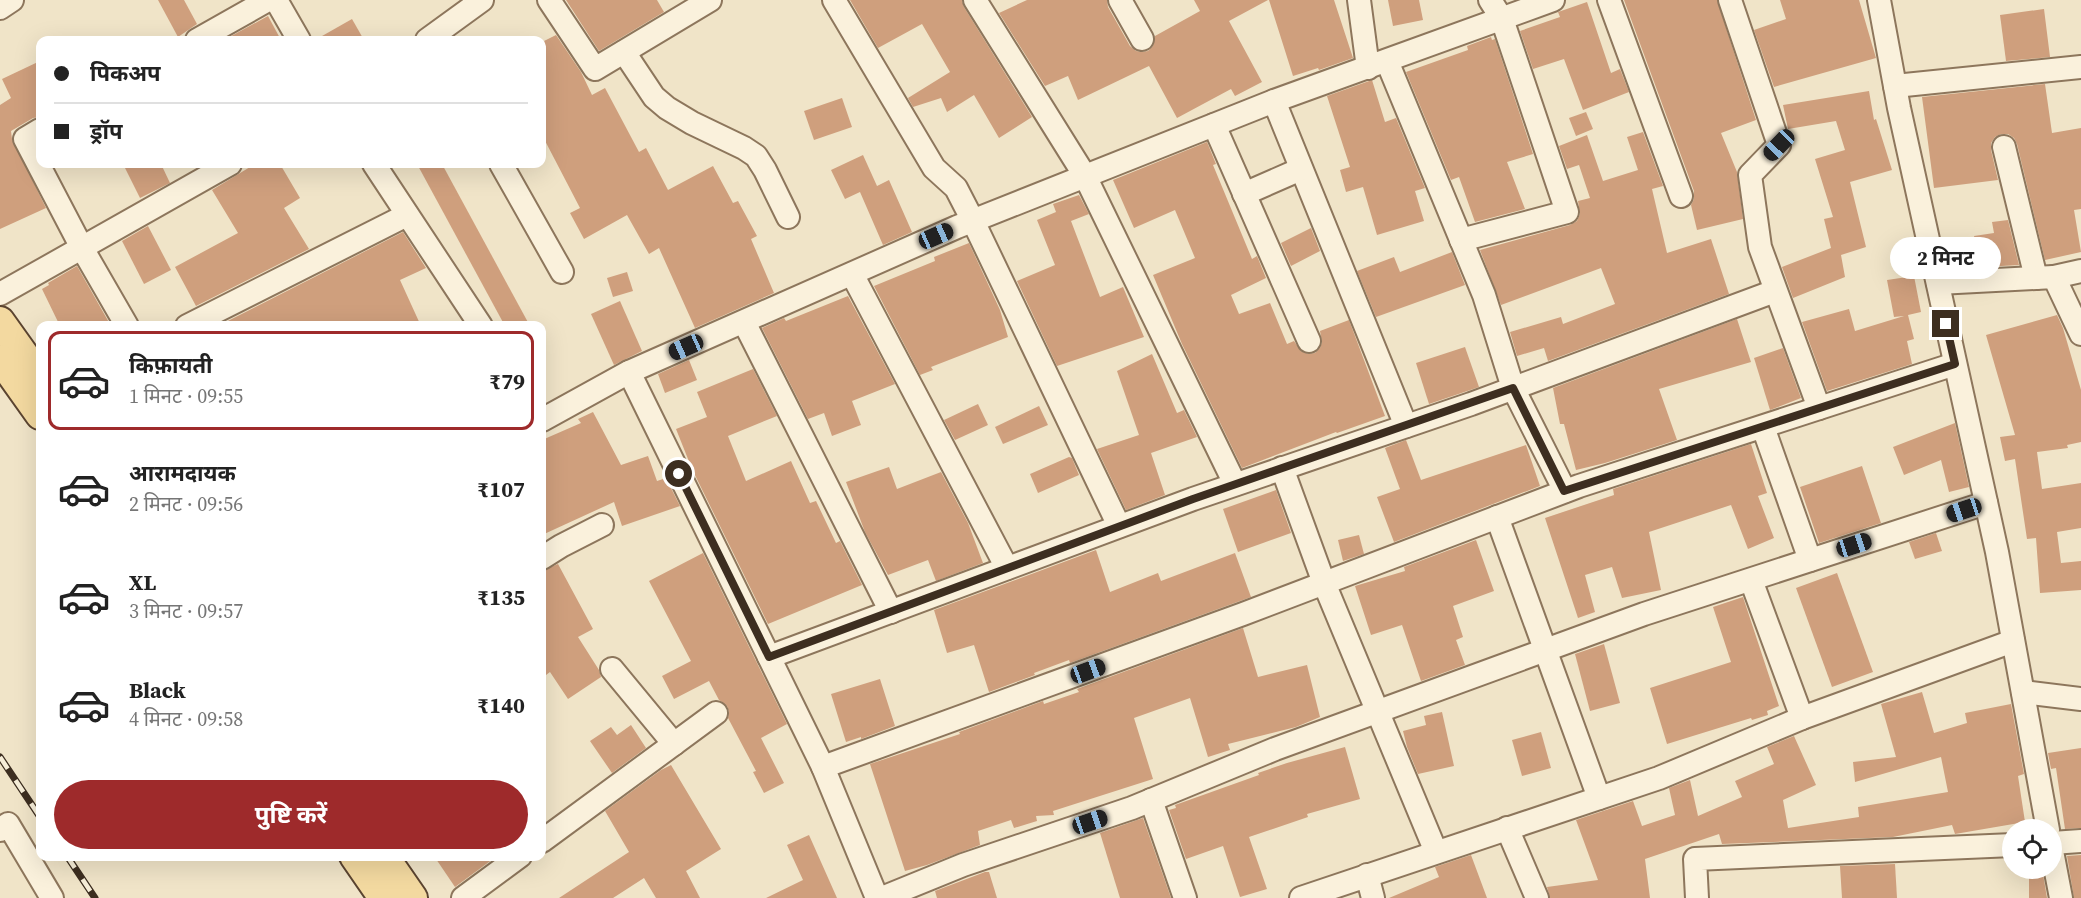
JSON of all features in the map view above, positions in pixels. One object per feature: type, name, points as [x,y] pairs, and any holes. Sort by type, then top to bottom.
[{"type":"main road","points":[[0,321],[36,371]]},
{"type":"main road","points":[[0,359],[36,409]]},
{"type":"main road","points":[[357,861],[383,898]]},
{"type":"main road","points":[[387,861],[413,898]]},
{"type":"street","points":[[0,8],[12,0]]},
{"type":"street","points":[[204,36],[268,0]]},
{"type":"street","points":[[276,0],[297,36]]},
{"type":"street","points":[[435,36],[482,0]]},
{"type":"street","points":[[549,0],[595,69],[710,0]]},
{"type":"street","points":[[834,0],[934,168],[956,188],[1119,526]]},
{"type":"street","points":[[975,0],[1085,176],[1235,484]]},
{"type":"street","points":[[1120,0],[1142,39]]},
{"type":"street","points":[[1359,0],[1378,64],[1461,240],[1484,295],[1513,388],[1564,491]]},
{"type":"street","points":[[546,414],[629,372],[973,221],[1274,101],[1378,64],[1496,9],[1553,0]]},
{"type":"street","points":[[1609,0],[1681,196]]},
{"type":"street","points":[[1730,0],[1779,145],[1750,175],[1760,247],[1819,408]]},
{"type":"street","points":[[1879,0],[1895,86],[1986,502],[2046,819]]},
{"type":"street","points":[[1461,240],[1567,212],[1496,9]]},
{"type":"street","points":[[624,52],[654,97],[667,108],[692,123],[744,147],[756,156],[788,217]]},
{"type":"street","points":[[1895,86],[2081,67]]},
{"type":"street","points":[[1274,101],[1406,426]]},
{"type":"street","points":[[1214,125],[1310,341]]},
{"type":"street","points":[[36,132],[25,139],[36,160]]},
{"type":"street","points":[[2004,147],[2045,278],[2081,334]]},
{"type":"street","points":[[40,168],[82,248],[124,321]]},
{"type":"street","points":[[0,294],[223,168]]},
{"type":"street","points":[[377,168],[472,321]]},
{"type":"street","points":[[503,168],[562,272]]},
{"type":"street","points":[[1244,194],[1301,169]]},
{"type":"street","points":[[197,321],[407,215]]},
{"type":"street","points":[[1938,283],[2045,278],[2081,271]]},
{"type":"street","points":[[852,274],[1008,568]]},
{"type":"street","points":[[769,657],[1119,526],[1513,388],[1775,291]]},
{"type":"street","points":[[744,322],[891,612]]},
{"type":"street","points":[[823,767],[1324,583],[1564,491],[1955,364]]},
{"type":"street","points":[[629,372],[823,767],[877,898]]},
{"type":"street","points":[[1763,427],[1810,560]]},
{"type":"street","points":[[1282,468],[1324,583],[1436,852]]},
{"type":"street","points":[[882,898],[963,865],[1151,800],[1275,749],[1644,614],[1986,502]]},
{"type":"street","points":[[1497,517],[1599,798]]},
{"type":"street","points":[[546,555],[602,525]]},
{"type":"street","points":[[1751,580],[1802,718]]},
{"type":"street","points":[[1301,898],[1659,778],[1802,718],[2013,641]]},
{"type":"street","points":[[612,669],[674,744]]},
{"type":"street","points":[[2023,692],[2081,699]]},
{"type":"street","points":[[546,838],[716,713]]},
{"type":"street","points":[[1151,800],[1185,898]]},
{"type":"street","points":[[0,830],[8,824],[52,898]]},
{"type":"street","points":[[1507,828],[1537,898]]},
{"type":"street","points":[[2062,842],[2081,841]]},
{"type":"street","points":[[1697,898],[1695,859],[2002,845]]},
{"type":"street","points":[[463,898],[513,861]]},
{"type":"street","points":[[1367,876],[1373,898]]},
{"type":"street","points":[[2057,879],[2061,898]]},
{"type":"building","points":[[158,0],[184,0],[197,24],[177,36]]},
{"type":"building","points":[[566,0],[657,0],[664,12],[599,51]]},
{"type":"building","points":[[850,0],[962,0],[964,7],[1032,117],[999,138],[974,95],[947,112],[941,98],[913,107],[908,98],[950,72],[922,24],[878,48]]},
{"type":"building","points":[[1027,0],[1107,0],[1108,7],[1130,46],[1142,52],[1148,51],[1153,46],[1155,36],[1200,11],[1194,0],[1268,0],[1229,21],[1262,82],[1235,96],[1231,89],[1177,118],[1149,66],[1078,100],[1068,76],[1045,86],[999,13]]},
{"type":"building","points":[[1269,0],[1334,0],[1353,58],[1293,76]]},
{"type":"building","points":[[1388,0],[1419,0],[1423,20],[1393,26]]},
{"type":"building","points":[[1624,0],[1717,0],[1756,120],[1721,133],[1737,172],[1743,219],[1697,230],[1691,205],[1694,191]]},
{"type":"building","points":[[1780,0],[1859,0],[1876,58],[1774,87],[1754,30],[1786,19]]},
{"type":"building","points":[[1587,2],[1611,73],[1620,69],[1629,92],[1583,110],[1564,59],[1533,69],[1520,31],[1560,17],[1558,12]]},
{"type":"building","points":[[2044,9],[2050,57],[2006,61],[2000,15]]},
{"type":"building","points":[[268,16],[279,36],[231,36]]},
{"type":"building","points":[[352,19],[362,36],[322,36]]},
{"type":"building","points":[[556,35],[581,72],[592,95],[605,88],[639,152],[646,148],[668,190],[713,166],[733,203],[738,201],[757,236],[751,239],[774,293],[695,328],[659,248],[649,254],[627,215],[584,239],[570,213],[580,208],[546,143],[546,40]]},
{"type":"building","points":[[1491,37],[1492,40],[1495,39],[1533,154],[1507,162],[1525,209],[1475,222],[1459,177],[1451,180],[1406,72],[1468,50],[1467,46]]},
{"type":"building","points":[[36,63],[36,118],[11,131],[12,139],[46,208],[0,229],[0,105],[11,98],[2,79]]},
{"type":"building","points":[[1372,80],[1385,122],[1396,118],[1425,188],[1415,191],[1424,221],[1377,235],[1363,187],[1346,192],[1340,170],[1350,167],[1327,96]]},
{"type":"building","points":[[2045,84],[2052,133],[2081,128],[2081,209],[2074,210],[2081,252],[2045,260],[2014,138],[2008,134],[2001,134],[1991,143],[1998,180],[1934,188],[1922,97]]},
{"type":"building","points":[[1869,91],[1874,120],[1876,119],[1892,170],[1850,182],[1866,247],[1841,255],[1845,277],[1793,298],[1782,267],[1831,248],[1824,219],[1833,217],[1815,159],[1845,150],[1836,121],[1788,129],[1783,105]]},
{"type":"building","points":[[842,98],[852,127],[814,140],[804,111]]},
{"type":"building","points":[[1586,112],[1593,129],[1576,136],[1569,118]]},
{"type":"building","points":[[1643,132],[1663,186],[1652,189],[1667,253],[1711,239],[1729,294],[1548,361],[1544,348],[1517,356],[1510,332],[1561,317],[1563,324],[1615,304],[1601,268],[1501,305],[1480,250],[1570,225],[1577,221],[1580,214],[1578,201],[1590,198],[1579,165],[1567,169],[1559,146],[1587,135],[1603,181],[1638,170],[1627,137]]},
{"type":"building","points":[[1207,142],[1216,164],[1213,165],[1252,259],[1257,256],[1266,278],[1231,295],[1239,314],[1270,303],[1287,344],[1294,341],[1301,351],[1308,354],[1315,353],[1320,348],[1322,342],[1320,331],[1349,320],[1385,416],[1242,468],[1182,344],[1153,275],[1195,258],[1175,210],[1134,228],[1113,180]]},
{"type":"building","points":[[863,155],[877,186],[889,180],[912,232],[883,245],[860,192],[845,199],[831,170]]},
{"type":"building","points":[[125,168],[163,168],[170,183],[140,198]]},
{"type":"building","points":[[248,168],[282,168],[300,198],[284,208],[309,249],[196,306],[175,267],[238,233],[212,190]]},
{"type":"building","points":[[419,168],[444,168],[527,321],[502,321]]},
{"type":"building","points":[[1079,195],[1089,214],[1071,221],[1100,297],[1123,287],[1144,337],[1057,366],[1017,281],[1055,265],[1037,220],[1056,212],[1053,204]]},
{"type":"building","points":[[2008,220],[2019,265],[1948,269],[1944,251],[1976,245],[1974,236],[1994,233],[1992,222]]},
{"type":"building","points":[[148,226],[171,270],[144,284],[122,241]]},
{"type":"building","points":[[1311,228],[1320,251],[1291,266],[1281,243]]},
{"type":"building","points":[[403,232],[426,268],[400,280],[419,321],[228,321]]},
{"type":"building","points":[[969,243],[1000,310],[1008,337],[931,367],[933,370],[920,375],[874,286],[935,261],[934,257]]},
{"type":"building","points":[[1452,252],[1465,285],[1376,317],[1357,271],[1394,257],[1400,272]]},
{"type":"building","points":[[77,266],[108,321],[58,321],[42,289],[49,285],[48,283]]},
{"type":"building","points":[[627,272],[633,291],[613,297],[607,278]]},
{"type":"building","points":[[1914,276],[1921,312],[1908,315],[1914,339],[1907,341],[1912,364],[1827,391],[1802,322],[1849,309],[1855,331],[1904,316],[1894,317],[1887,280]]},
{"type":"building","points":[[848,296],[895,384],[852,401],[861,425],[832,436],[824,413],[808,419],[762,328],[784,318],[786,321]]},
{"type":"building","points":[[620,301],[642,351],[614,365],[591,314]]},
{"type":"building","points":[[2057,315],[2081,390],[2081,442],[2067,445],[2068,448],[2037,452],[2042,489],[2081,483],[2081,528],[2057,532],[2061,563],[2081,561],[2081,590],[2040,593],[2036,538],[2027,539],[2015,459],[2005,461],[2000,437],[2015,435],[1986,335]]},
{"type":"building","points":[[1737,319],[1751,362],[1659,389],[1677,440],[1576,470],[1564,424],[1560,424],[1553,388]]},
{"type":"building","points":[[1465,347],[1479,387],[1429,404],[1416,363]]},
{"type":"building","points":[[1783,348],[1801,398],[1770,410],[1754,358]]},
{"type":"building","points":[[1152,354],[1177,413],[1184,410],[1197,437],[1151,453],[1165,495],[1126,510],[1097,449],[1139,435],[1117,371]]},
{"type":"building","points":[[689,360],[697,380],[665,393],[658,374]]},
{"type":"building","points":[[753,369],[777,416],[728,436],[746,481],[791,461],[810,503],[816,501],[836,543],[840,541],[862,585],[768,624],[692,469],[676,429],[707,417],[697,392]]},
{"type":"building","points":[[978,404],[988,425],[955,440],[944,420]]},
{"type":"building","points":[[1039,406],[1048,425],[1003,444],[995,427]]},
{"type":"building","points":[[593,412],[621,465],[648,456],[657,481],[666,478],[680,506],[622,526],[614,502],[546,533],[546,438],[581,423],[578,419]]},
{"type":"building","points":[[1955,423],[1969,487],[1949,492],[1941,460],[1904,475],[1893,447]]},
{"type":"building","points":[[1406,440],[1421,480],[1526,445],[1540,486],[1394,542],[1377,497],[1400,489],[1385,448]]},
{"type":"building","points":[[1751,444],[1767,493],[1758,496],[1774,538],[1748,549],[1731,505],[1649,532],[1661,590],[1622,598],[1612,567],[1585,575],[1595,612],[1578,618],[1545,518],[1614,495],[1613,489]]},
{"type":"building","points":[[1069,457],[1072,458],[1079,475],[1038,493],[1030,474]]},
{"type":"building","points":[[1862,466],[1881,523],[1819,543],[1800,487]]},
{"type":"building","points":[[889,467],[897,489],[941,472],[968,523],[983,563],[936,581],[928,560],[888,575],[865,532],[846,482]]},
{"type":"building","points":[[1276,490],[1291,533],[1238,552],[1223,509]]},
{"type":"building","points":[[1936,533],[1942,551],[1915,559],[1909,542]]},
{"type":"building","points":[[1359,535],[1364,554],[1343,561],[1338,540]]},
{"type":"building","points":[[1476,540],[1494,591],[1453,606],[1463,637],[1456,640],[1465,665],[1421,681],[1402,625],[1371,635],[1355,586],[1405,571],[1404,567]]},
{"type":"building","points":[[1096,550],[1110,592],[1158,573],[1161,581],[1235,553],[1251,597],[1070,663],[1069,660],[989,692],[974,645],[947,653],[934,610]]},
{"type":"building","points":[[703,553],[787,724],[761,738],[784,783],[764,793],[753,772],[756,771],[728,718],[727,706],[719,700],[709,681],[674,699],[662,676],[691,661],[649,581]]},
{"type":"building","points":[[558,564],[593,629],[578,637],[601,677],[568,699],[550,672],[546,675],[546,569]]},
{"type":"building","points":[[1837,573],[1873,672],[1832,687],[1796,588]]},
{"type":"building","points":[[1743,597],[1779,706],[1767,711],[1768,715],[1752,720],[1751,718],[1667,744],[1650,688],[1731,662],[1713,607]]},
{"type":"building","points":[[1243,628],[1258,677],[1307,665],[1320,717],[1296,727],[1228,744],[1230,750],[1208,757],[1190,698],[1134,718],[1153,779],[1053,811],[1054,815],[1036,816],[1037,821],[1014,828],[1011,820],[978,831],[980,845],[905,871],[870,764],[960,734],[959,732],[1043,701],[1044,704],[1079,692],[1077,689]]},
{"type":"building","points":[[1604,644],[1620,703],[1590,711],[1575,654]]},
{"type":"building","points":[[880,679],[895,726],[861,739],[861,737],[846,742],[831,694]]},
{"type":"building","points":[[1922,692],[1934,733],[1967,723],[1965,713],[2011,704],[2024,774],[2018,776],[2025,819],[2002,819],[2002,826],[1955,834],[1952,825],[1893,837],[1722,844],[1719,834],[1645,859],[1650,898],[1550,898],[1547,887],[1598,880],[1576,820],[1633,801],[1642,826],[1675,815],[1669,788],[1690,780],[1698,816],[1742,797],[1735,781],[1774,764],[1767,747],[1794,736],[1816,785],[1783,800],[1788,828],[1859,817],[1858,807],[1948,792],[1941,757],[1855,782],[1853,762],[1896,757],[1881,704]]},
{"type":"building","points":[[1442,712],[1454,766],[1418,774],[1403,731],[1426,725],[1424,716]]},
{"type":"building","points":[[631,725],[646,748],[612,773],[590,741],[611,727],[617,735]]},
{"type":"building","points":[[1541,732],[1551,768],[1522,776],[1512,740]]},
{"type":"building","points":[[1345,747],[1360,799],[1307,814],[1308,817],[1249,837],[1267,889],[1240,897],[1223,846],[1186,859],[1169,810],[1176,808],[1175,805],[1287,763]]},
{"type":"building","points":[[2081,748],[2081,828],[2065,829],[2056,768],[2051,769],[2048,753]]},
{"type":"building","points":[[671,765],[721,849],[686,871],[700,898],[656,898],[644,878],[613,898],[559,898],[629,852],[605,811]]},
{"type":"building","points":[[1143,818],[1171,898],[1120,898],[1100,833]]},
{"type":"building","points":[[809,835],[837,898],[766,898],[803,880],[787,845]]},
{"type":"building","points":[[1471,855],[1487,898],[1389,898],[1439,877],[1435,867]]},
{"type":"building","points":[[2081,855],[2081,898],[2074,898],[2067,856]]},
{"type":"building","points":[[437,861],[490,861],[455,887]]},
{"type":"building","points":[[1895,864],[1897,898],[1842,898],[1840,866]]},
{"type":"building","points":[[989,872],[997,898],[937,898],[935,891]]},
{"type":"building","points":[[2029,879],[2044,879],[2047,898],[2029,898]]},
{"type":"railway","points":[[0,757],[36,811]]},
{"type":"railway","points":[[70,861],[95,898]]},
{"type":"route","points":[[679,474],[769,657],[1193,499],[1513,388],[1564,491],[1955,364],[1946,324]]}]
